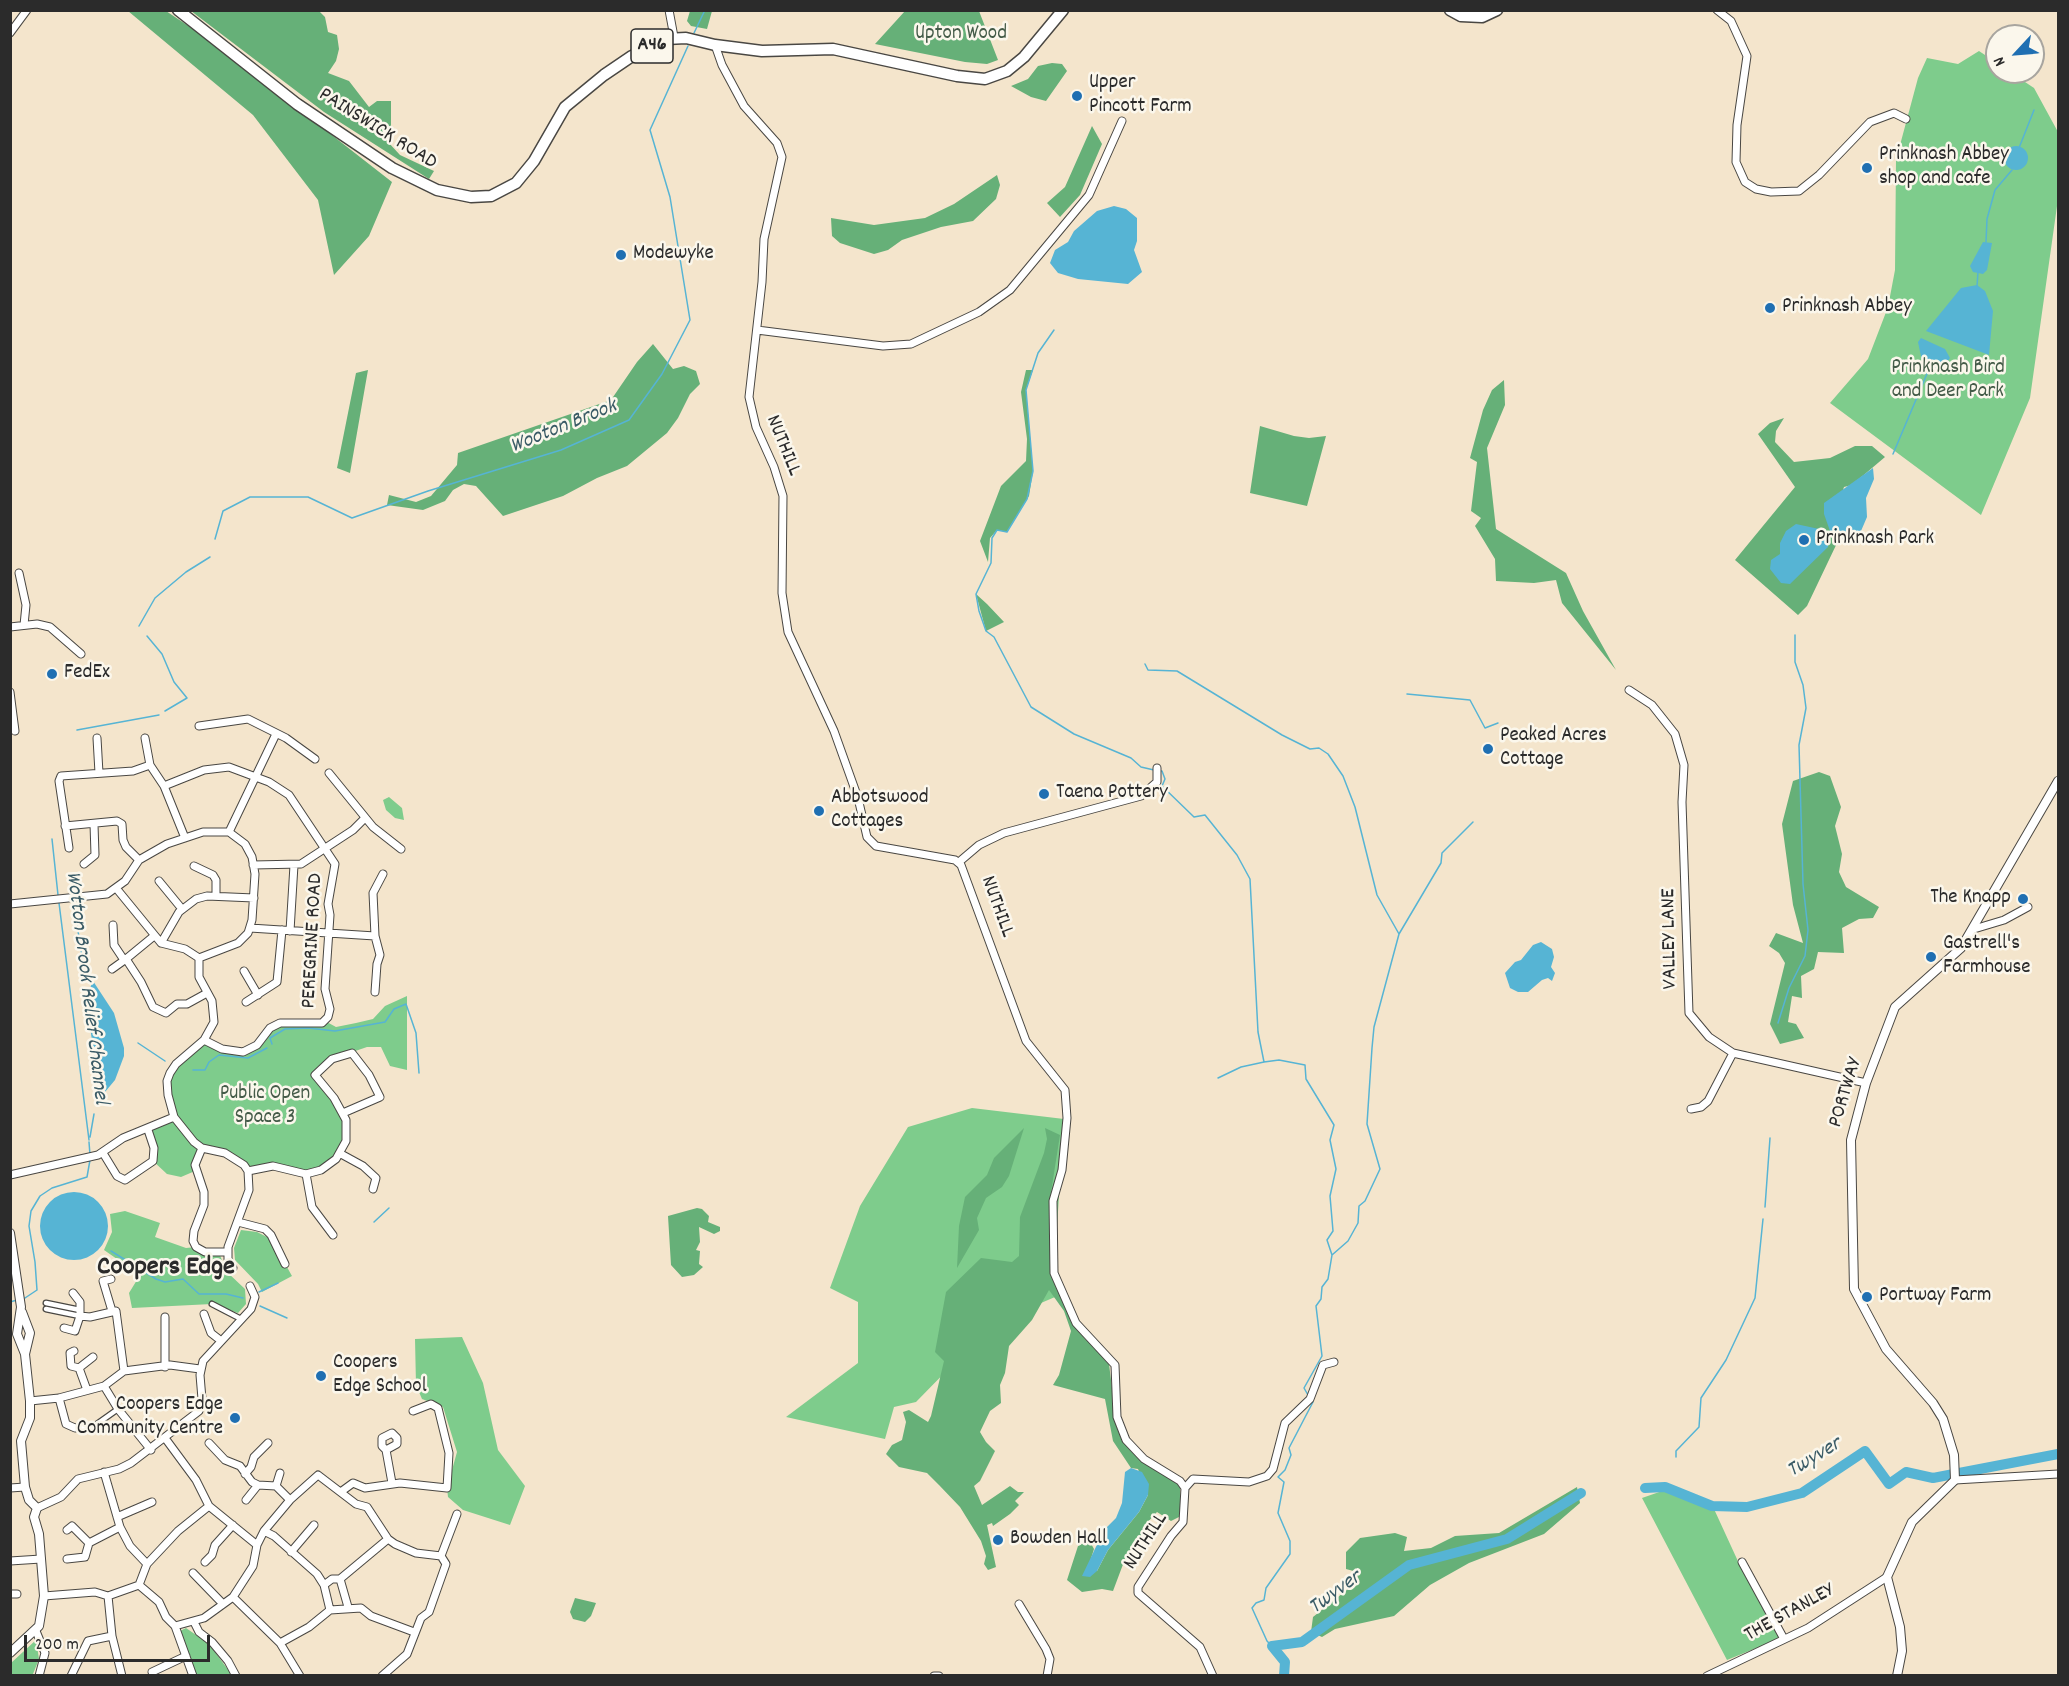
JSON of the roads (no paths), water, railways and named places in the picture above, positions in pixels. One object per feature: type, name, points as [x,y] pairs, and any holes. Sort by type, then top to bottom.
[{"type":"main road","name":"PAINSWICK ROAD","points":[[178,10],[297,104],[392,168],[437,190],[471,197],[499,193],[516,183],[534,161],[565,107],[582,91],[632,56],[674,37]]},
{"type":"main road","name":"A46","points":[[674,37],[762,51],[833,49],[957,76],[985,79],[1007,71],[1024,57],[1063,10]]},
{"type":"main road","points":[[1450,10],[1461,16],[1482,17],[1497,10]]},
{"type":"street","points":[[10,33],[27,10]]},
{"type":"street","points":[[669,10],[674,37]]},
{"type":"street","points":[[1717,10],[1731,21],[1747,56],[1737,125],[1736,162],[1745,182],[1756,189],[1771,192],[1799,191],[1819,175],[1870,122],[1894,112],[1906,119]]},
{"type":"street","name":"NUTHILL","points":[[715,45],[744,106],[777,143],[782,157],[764,239],[750,409],[783,496],[782,593],[788,632],[834,731],[871,842],[890,850],[959,862],[971,888],[1026,1041],[1065,1090],[1067,1098],[1062,1170],[1053,1201],[1054,1273],[1076,1323],[1115,1365],[1117,1417],[1126,1440],[1144,1459],[1180,1481],[1185,1488],[1183,1522],[1171,1536],[1138,1587],[1138,1593],[1196,1642],[1205,1655],[1213,1676]]},
{"type":"street","points":[[757,330],[883,346],[911,344],[979,312],[1010,290],[1089,195],[1122,121]]},
{"type":"street","points":[[19,573],[26,605],[24,625]]},
{"type":"street","points":[[10,627],[38,624],[50,627],[81,654]]},
{"type":"street","name":"VALLEY LANE","points":[[1629,690],[1652,705],[1675,734],[1684,765],[1682,802],[1689,1013],[1709,1037],[1733,1053],[1866,1083]]},
{"type":"street","points":[[10,692],[15,731]]},
{"type":"street","points":[[199,726],[248,719],[315,759]]},
{"type":"street","points":[[229,832],[276,734]]},
{"type":"street","points":[[97,738],[99,772]]},
{"type":"street","points":[[145,738],[150,765],[164,786],[185,837]]},
{"type":"street","points":[[69,848],[59,781],[61,776],[133,771],[150,765]]},
{"type":"street","name":"PEREGRINE ROAD","points":[[164,786],[204,770],[218,767],[236,768],[256,777],[290,795],[327,848],[335,864],[328,904],[326,989],[330,1009],[325,1021],[280,1023],[270,1028],[257,1045],[243,1052],[222,1049],[204,1040]]},
{"type":"street","points":[[959,862],[979,845],[1004,833],[1141,796],[1157,782],[1156,768]]},
{"type":"street","points":[[329,773],[364,819],[401,849]]},
{"type":"street","name":"PORTWAY","points":[[1955,1476],[1953,1451],[1943,1419],[1933,1403],[1886,1349],[1854,1289],[1851,1140],[1866,1083],[1895,1007],[1961,948],[2058,781]]},
{"type":"street","points":[[254,865],[294,865],[309,861],[353,831],[364,819]]},
{"type":"street","points":[[65,826],[117,820],[122,824],[123,840],[140,861]]},
{"type":"street","points":[[84,864],[95,855],[94,824]]},
{"type":"street","points":[[10,904],[96,897],[116,888],[140,861],[166,844],[210,831],[229,832],[245,844],[254,865],[254,897],[250,928],[238,943],[199,958]]},
{"type":"street","points":[[246,1002],[277,982],[294,865]]},
{"type":"street","points":[[194,866],[213,875],[216,880],[216,896]]},
{"type":"street","points":[[375,992],[380,955],[375,936],[373,893],[383,874]]},
{"type":"street","points":[[159,881],[182,909]]},
{"type":"street","points":[[116,888],[161,943],[185,949],[199,958]]},
{"type":"street","points":[[161,943],[182,909],[196,899],[216,896],[254,897]]},
{"type":"street","points":[[1974,929],[2004,920],[2028,907]]},
{"type":"street","points":[[113,925],[114,945],[141,982],[153,1007],[166,1013],[177,1004],[187,1004],[207,993]]},
{"type":"street","points":[[250,928],[375,936]]},
{"type":"street","points":[[112,969],[154,936]]},
{"type":"street","points":[[199,958],[199,977],[212,1001],[214,1022],[204,1040],[176,1064],[167,1082],[174,1117],[183,1131],[202,1148],[225,1153],[244,1165],[248,1172],[249,1190],[228,1252],[233,1268]]},
{"type":"street","points":[[244,970],[258,995]]},
{"type":"street","points":[[248,1172],[273,1166],[306,1174],[321,1170],[340,1154],[346,1141],[347,1128],[343,1113],[315,1075],[332,1059],[352,1053],[369,1075],[380,1097],[343,1113]]},
{"type":"street","points":[[1691,1109],[1701,1107],[1708,1101],[1733,1053]]},
{"type":"street","points":[[10,1174],[100,1154],[123,1138],[148,1130],[174,1117]]},
{"type":"street","points":[[100,1154],[117,1176],[125,1179],[153,1161],[154,1148],[148,1130]]},
{"type":"street","points":[[202,1148],[195,1165],[204,1191],[204,1204],[198,1217],[193,1241],[196,1247],[205,1252],[228,1252]]},
{"type":"street","points":[[340,1154],[363,1166],[376,1178],[373,1189]]},
{"type":"street","points":[[306,1174],[312,1207],[331,1232],[321,1235]]},
{"type":"street","points":[[238,1222],[265,1229],[272,1235],[285,1264]]},
{"type":"street","points":[[10,1233],[21,1310],[30,1333],[25,1354],[30,1418],[21,1441],[25,1487],[29,1500],[37,1508]]},
{"type":"street","points":[[111,1279],[103,1281],[112,1311]]},
{"type":"street","points":[[10,1653],[39,1626],[44,1596],[34,1517],[37,1508],[61,1497],[78,1479],[131,1463],[201,1407],[200,1369],[205,1357],[251,1309],[255,1297],[250,1286]]},
{"type":"street","points":[[64,1328],[75,1331],[80,1313],[80,1302],[73,1293]]},
{"type":"street","points":[[212,1304],[242,1319]]},
{"type":"street","points":[[46,1306],[90,1317],[116,1311],[116,1326],[124,1371]]},
{"type":"street","points":[[204,1314],[211,1333],[220,1340]]},
{"type":"street","points":[[165,1317],[165,1368]]},
{"type":"street","points":[[156,1339],[166,1340]]},
{"type":"street","points":[[74,1351],[70,1353],[71,1365],[79,1368],[87,1390]]},
{"type":"street","points":[[79,1368],[91,1358],[84,1353]]},
{"type":"street","points":[[1185,1488],[1193,1479],[1249,1482],[1267,1476],[1273,1469],[1285,1423],[1310,1400],[1323,1365],[1334,1362]]},
{"type":"street","points":[[30,1401],[59,1398],[104,1386],[124,1371],[165,1368],[170,1365],[200,1369]]},
{"type":"street","points":[[104,1386],[118,1409],[150,1450]]},
{"type":"street","points":[[59,1398],[66,1424],[75,1428],[94,1426],[118,1409]]},
{"type":"street","points":[[342,1491],[353,1484],[365,1488],[392,1483],[447,1488],[450,1482],[449,1453],[438,1408],[431,1404],[413,1411]]},
{"type":"street","points":[[165,1438],[196,1480],[210,1506],[257,1545]]},
{"type":"street","points":[[209,1443],[225,1460],[240,1466],[244,1474],[258,1485],[276,1486],[290,1500]]},
{"type":"street","points":[[244,1474],[251,1467],[254,1458],[268,1443]]},
{"type":"street","points":[[386,1450],[392,1483]]},
{"type":"street","points":[[105,1472],[120,1527],[130,1546],[147,1564]]},
{"type":"street","points":[[276,1486],[280,1473]]},
{"type":"street","points":[[175,1626],[194,1622],[233,1597],[253,1566],[257,1545],[264,1531],[290,1500],[318,1474],[356,1504],[367,1507],[388,1539],[407,1550],[441,1556],[446,1561],[429,1612],[422,1618],[414,1632],[412,1646],[407,1654],[382,1676]]},
{"type":"street","points":[[1897,1676],[1902,1651],[1900,1627],[1887,1577],[1912,1522],[1955,1476],[2058,1474]]},
{"type":"street","points":[[246,1500],[258,1485]]},
{"type":"street","points":[[10,1488],[25,1487]]},
{"type":"street","points":[[117,1517],[152,1502]]},
{"type":"street","points":[[140,1585],[147,1564],[178,1531],[210,1506]]},
{"type":"street","points":[[441,1556],[457,1514]]},
{"type":"street","points":[[71,1525],[89,1543]]},
{"type":"street","points":[[291,1552],[314,1525]]},
{"type":"street","points":[[205,1562],[212,1555],[215,1545],[233,1526]]},
{"type":"street","points":[[67,1559],[85,1557],[89,1543],[120,1527]]},
{"type":"street","points":[[264,1531],[291,1552],[324,1585],[330,1610]]},
{"type":"street","points":[[324,1585],[332,1579],[340,1579],[388,1539]]},
{"type":"street","points":[[10,1561],[41,1559]]},
{"type":"street","points":[[1742,1562],[1784,1639]]},
{"type":"street","points":[[193,1573],[223,1604]]},
{"type":"street","name":"THE STANLEY","points":[[1707,1676],[1808,1628],[1887,1577]]},
{"type":"street","points":[[340,1579],[348,1607]]},
{"type":"street","points":[[44,1596],[95,1592],[108,1596],[140,1585]]},
{"type":"street","points":[[140,1585],[159,1602],[166,1617],[175,1626],[193,1676]]},
{"type":"street","points":[[108,1596],[112,1636],[122,1676]]},
{"type":"street","points":[[233,1597],[280,1643],[300,1676]]},
{"type":"street","points":[[1019,1604],[1050,1659],[1047,1676]]},
{"type":"street","points":[[280,1643],[309,1627],[330,1610],[348,1607],[361,1608],[372,1616],[414,1632]]},
{"type":"street","points":[[194,1622],[199,1632],[212,1642],[236,1676]]},
{"type":"street","points":[[36,1630],[45,1653],[45,1663],[39,1676]]},
{"type":"street","points":[[71,1676],[87,1641],[112,1636]]},
{"type":"street","points":[[152,1672],[186,1656]]},
{"type":"street","points":[[934,1676],[939,1676]]},
{"type":"water","points":[[2016,146],[2025,149],[2028,158],[2025,167],[2016,170],[2007,167],[2004,158],[2007,149]]},
{"type":"water","points":[[1114,206],[1126,209],[1137,218],[1137,241],[1134,250],[1142,272],[1128,284],[1078,279],[1058,273],[1050,263],[1055,250],[1068,242],[1074,231],[1097,211]]},
{"type":"water","points":[[1983,242],[1992,243],[1987,270],[1983,274],[1973,272],[1970,266]]},
{"type":"water","points":[[1977,285],[1985,291],[1993,311],[1989,355],[1926,331],[1961,288]]},
{"type":"water","points":[[1921,338],[1945,349],[1950,358],[1941,370],[1935,372],[1923,366],[1918,342]]},
{"type":"water","points":[[1873,468],[1874,479],[1866,498],[1867,517],[1861,531],[1838,541],[1830,531],[1824,514],[1824,503]]},
{"type":"water","points":[[1796,524],[1819,529],[1828,538],[1828,547],[1790,584],[1781,583],[1770,569],[1771,560],[1780,554],[1780,543],[1786,531]]},
{"type":"water","points":[[1541,942],[1552,949],[1554,957],[1551,967],[1555,973],[1552,981],[1548,978],[1542,980],[1528,992],[1518,992],[1510,988],[1505,973],[1515,962],[1521,960],[1533,945]]},
{"type":"water","points":[[93,981],[114,1013],[124,1048],[124,1056],[115,1080],[105,1092],[94,1055],[86,998]]},
{"type":"water","points":[[74,1192],[87,1195],[98,1202],[105,1213],[108,1226],[105,1239],[98,1250],[87,1257],[74,1260],[61,1257],[50,1250],[43,1239],[40,1226],[43,1213],[50,1202],[61,1195]]},
{"type":"water","points":[[1131,1468],[1142,1472],[1149,1484],[1148,1495],[1139,1512],[1108,1550],[1097,1571],[1090,1577],[1082,1576],[1104,1530],[1116,1518],[1122,1503],[1125,1472]]},
{"type":"waterway","name":"Wooton Brook","points":[[694,33],[705,10]]},
{"type":"waterway","name":"Wooton Brook","points":[[215,539],[223,511],[250,497],[308,497],[352,518],[428,491],[561,450],[629,420],[662,374],[690,320],[670,197],[650,130],[688,46]]},
{"type":"waterway","points":[[2019,148],[2034,110]]},
{"type":"waterway","points":[[1986,242],[1987,219],[1995,190],[2012,170]]},
{"type":"waterway","points":[[1977,286],[1978,272]]},
{"type":"waterway","points":[[1054,330],[1038,353],[1026,390],[1033,471],[1027,499],[1007,532],[997,530],[992,538],[991,563],[976,594],[979,611],[986,631],[994,637],[1031,707],[1074,734],[1131,758],[1141,767],[1154,770]]},
{"type":"waterway","points":[[1893,454],[1929,369]]},
{"type":"waterway","name":"Wooton Brook","points":[[139,626],[155,598],[186,572],[210,557]]},
{"type":"waterway","points":[[1778,1023],[1789,988],[1805,956],[1808,930],[1803,884],[1799,745],[1806,708],[1803,685],[1795,662],[1795,635]]},
{"type":"waterway","name":"Wooton Brook","points":[[147,636],[162,654],[174,682],[187,698],[165,711]]},
{"type":"waterway","points":[[1145,664],[1148,670],[1177,671],[1282,735],[1310,749],[1319,748],[1328,754],[1343,776],[1355,807],[1377,895],[1399,934]]},
{"type":"waterway","points":[[1407,694],[1470,700],[1485,728],[1498,723]]},
{"type":"waterway","name":"Wooton Brook","points":[[77,730],[159,715]]},
{"type":"waterway","points":[[1159,771],[1162,771],[1165,779],[1162,786],[1194,817],[1205,815],[1237,855],[1250,879],[1258,1032],[1264,1062],[1279,1060],[1305,1065],[1306,1079],[1334,1125],[1330,1140],[1336,1169],[1330,1196],[1333,1231],[1327,1240],[1332,1255],[1328,1279],[1322,1287],[1321,1299],[1316,1306],[1322,1356],[1304,1388],[1308,1395]]},
{"type":"waterway","points":[[1332,1255],[1348,1241],[1358,1223],[1359,1206],[1365,1201],[1380,1169],[1367,1124],[1372,1048],[1374,1027],[1399,934],[1441,863],[1442,853],[1473,822]]},
{"type":"waterway","name":"Wotton Brook Relief Channel","points":[[52,839],[58,895]]},
{"type":"waterway","name":"Wotton Brook Relief Channel","points":[[59,903],[89,1140]]},
{"type":"waterway","points":[[76,918],[85,976]]},
{"type":"waterway","points":[[272,1044],[270,1038],[285,1029],[308,1028],[335,1031],[385,1022],[394,1009],[406,1004],[416,1033],[419,1073]]},
{"type":"waterway","points":[[138,1043],[165,1061]]},
{"type":"waterway","points":[[193,1070],[205,1070],[209,1062],[219,1055],[248,1058],[267,1048]]},
{"type":"waterway","points":[[1218,1078],[1241,1067],[1264,1062]]},
{"type":"waterway","points":[[90,1137],[94,1114]]},
{"type":"waterway","points":[[1765,1207],[1770,1138]]},
{"type":"waterway","points":[[89,1142],[90,1155]]},
{"type":"waterway","points":[[25,1298],[37,1290],[29,1226],[31,1211],[40,1196],[52,1188],[87,1177],[90,1160]]},
{"type":"waterway","points":[[374,1222],[389,1208]]},
{"type":"waterway","points":[[1676,1457],[1676,1451],[1699,1427],[1701,1398],[1726,1360],[1755,1298],[1763,1219]]},
{"type":"waterway","points":[[111,1251],[156,1279],[165,1282],[183,1279],[199,1294],[226,1294],[243,1298]]},
{"type":"waterway","points":[[259,1292],[278,1283]]},
{"type":"waterway","points":[[10,1302],[17,1300]]},
{"type":"waterway","points":[[260,1306],[287,1318]]},
{"type":"waterway","points":[[1272,1646],[1267,1641],[1252,1608],[1256,1603],[1264,1600],[1266,1588],[1290,1554],[1290,1541],[1278,1513],[1284,1482],[1278,1477],[1285,1470],[1291,1455],[1289,1448],[1313,1402]]},
{"type":"waterway","name":"Twyver","points":[[1645,1488],[1665,1487],[1712,1506],[1747,1507],[1802,1493],[1865,1451],[1889,1484],[1906,1472],[1933,1478],[2058,1454]]},
{"type":"waterway","name":"Twyver","points":[[1284,1676],[1285,1662],[1272,1646],[1302,1642],[1409,1565],[1507,1539],[1581,1493]]},
{"type":"place","name":"Upper Pincott Farm","points":[[1077,96]]},
{"type":"place","name":"Prinknash Abbey shop and cafe","points":[[1867,168]]},
{"type":"place","name":"Modewyke","points":[[621,255]]},
{"type":"place","name":"Prinknash Abbey","points":[[1770,308]]},
{"type":"place","name":"Prinknash Park","points":[[1804,540]]},
{"type":"place","name":"FedEx","points":[[52,674]]},
{"type":"place","name":"Peaked Acres Cottage","points":[[1488,749]]},
{"type":"place","name":"Taena Pottery","points":[[1044,794]]},
{"type":"place","name":"Abbotswood Cottages","points":[[819,811]]},
{"type":"place","name":"The Knapp","points":[[2023,899]]},
{"type":"place","name":"Gastrell's Farmhouse","points":[[1931,957]]},
{"type":"place","name":"Portway Farm","points":[[1867,1297]]},
{"type":"place","name":"Coopers Edge School","points":[[321,1376]]},
{"type":"place","name":"Coopers Edge Community Centre","points":[[235,1418]]},
{"type":"place","name":"Bowden Hall","points":[[998,1540]]},
{"type":"district","name":"Coopers Edge","points":[[166,1269]]},
{"type":"park label","name":"Upton Wood","points":[[961,35]]},
{"type":"park label","name":"Prinknash Bird and Deer Park","points":[[1948,381]]},
{"type":"park label","name":"Public Open Space 3","points":[[265,1107]]}]
